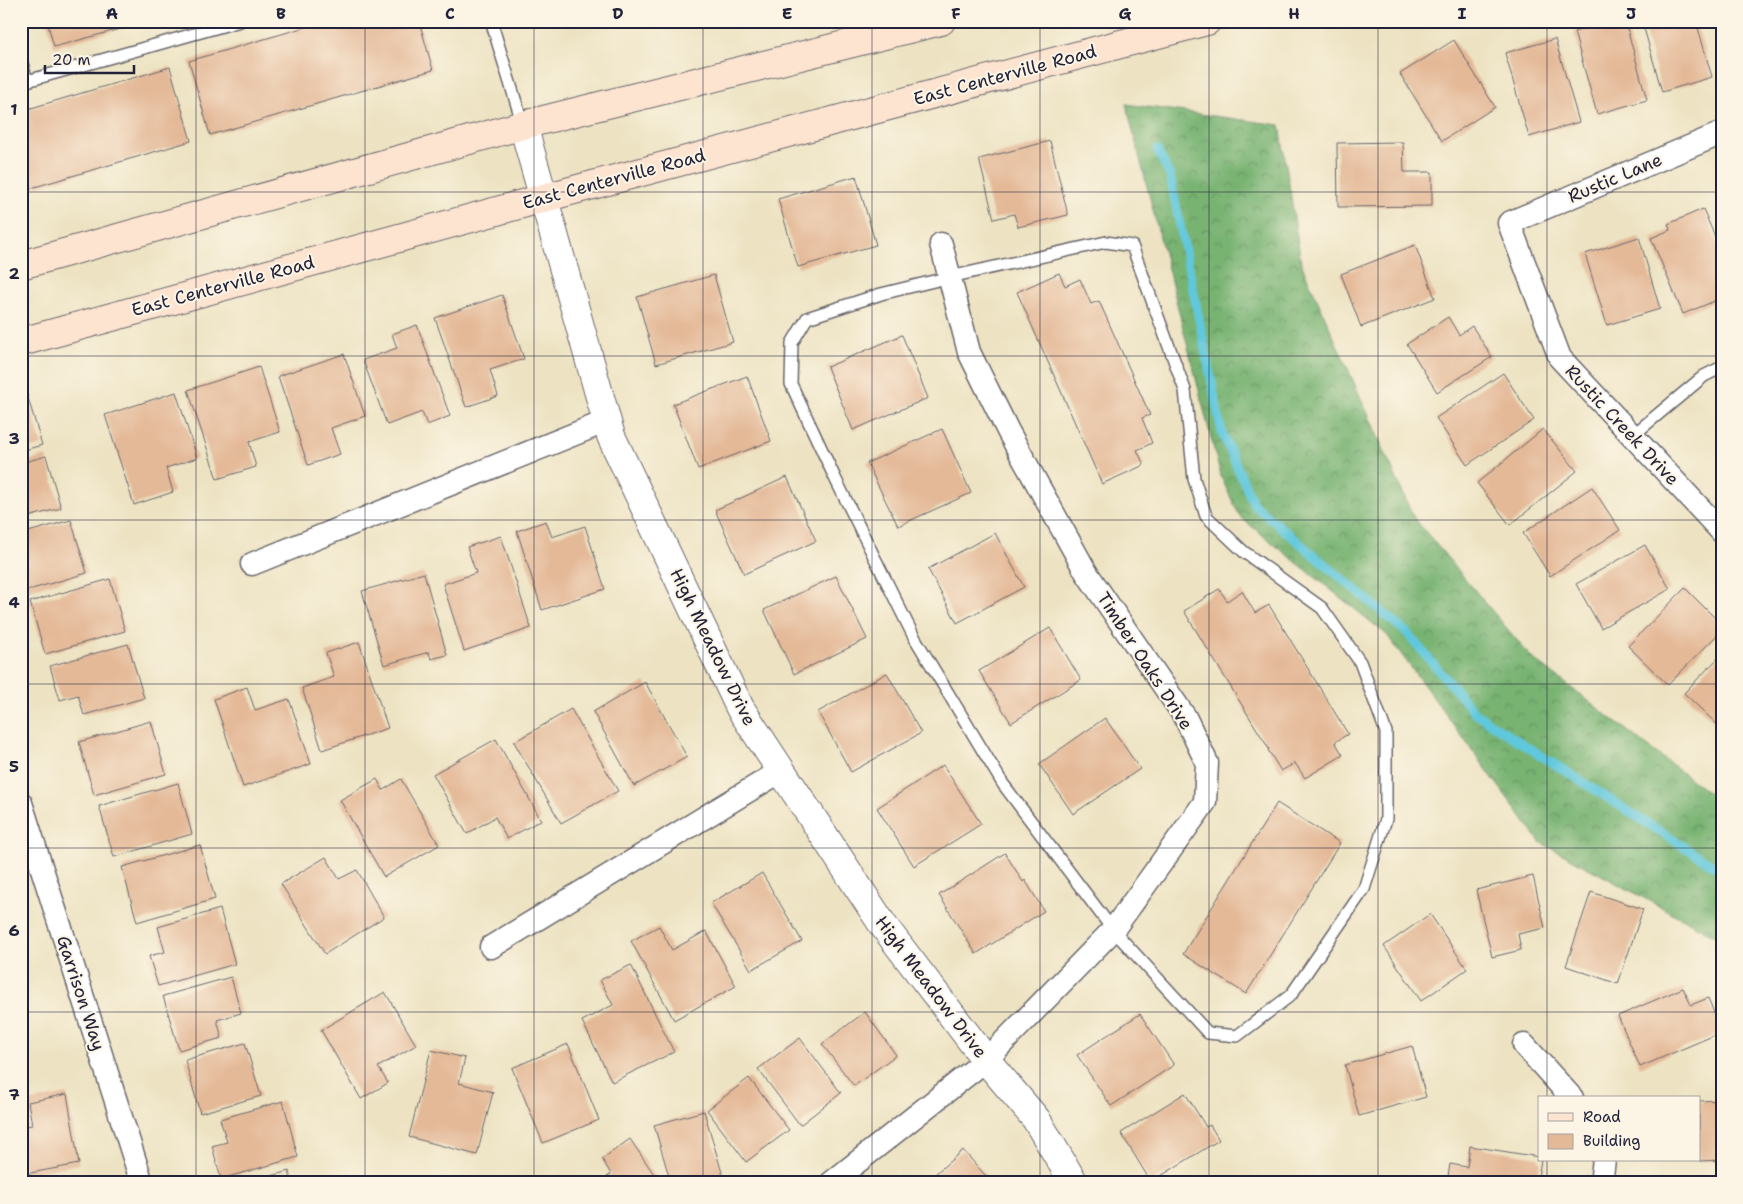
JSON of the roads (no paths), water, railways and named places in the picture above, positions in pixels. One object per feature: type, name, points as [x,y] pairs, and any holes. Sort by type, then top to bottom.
[{"type":"main road","points":[[21,265],[523,125],[941,21]]},
{"type":"main road","name":"East Centerville Road","points":[[21,342],[544,198],[1207,21]]},
{"type":"street","name":"High Meadow Drive","points":[[523,125],[611,436],[740,708],[883,925],[986,1060],[1036,1119],[1074,1183]]},
{"type":"street","name":"Rustic Lane","points":[[1509,223],[1722,132]]},
{"type":"street","name":"Rustic Creek Drive","points":[[1509,223],[1560,358],[1722,532]]},
{"type":"street","name":"Timber Oaks Drive","points":[[831,1183],[986,1060],[1113,930],[1204,802],[1207,763],[1185,717],[1086,572],[1008,431],[969,352],[941,244]]},
{"type":"street","points":[[252,564],[607,421]]},
{"type":"street","points":[[491,947],[781,771]]},
{"type":"street","name":"Garrison Way","points":[[21,803],[142,1183]]},
{"type":"street","points":[[1524,1045],[1570,1096]]},
{"type":"street","points":[[1601,1183],[1604,1162]]},
{"type":"lane","points":[[21,60],[27,81],[240,21]]},
{"type":"lane","points":[[492,21],[523,125]]},
{"type":"lane","points":[[1106,242],[1132,246],[1185,390],[1194,479],[1206,516],[1244,552],[1322,608],[1360,662],[1386,732],[1386,819],[1364,889],[1291,995],[1237,1036],[1208,1033],[1113,930],[1003,784],[913,635],[835,478],[791,384],[792,343],[807,318],[881,294],[950,277],[1106,242]]},
{"type":"lane","points":[[1632,436],[1704,376],[1722,367]]},
{"type":"waterway","points":[[1157,150],[1170,176],[1222,433],[1254,505],[1407,633],[1476,714],[1722,871]]}]
